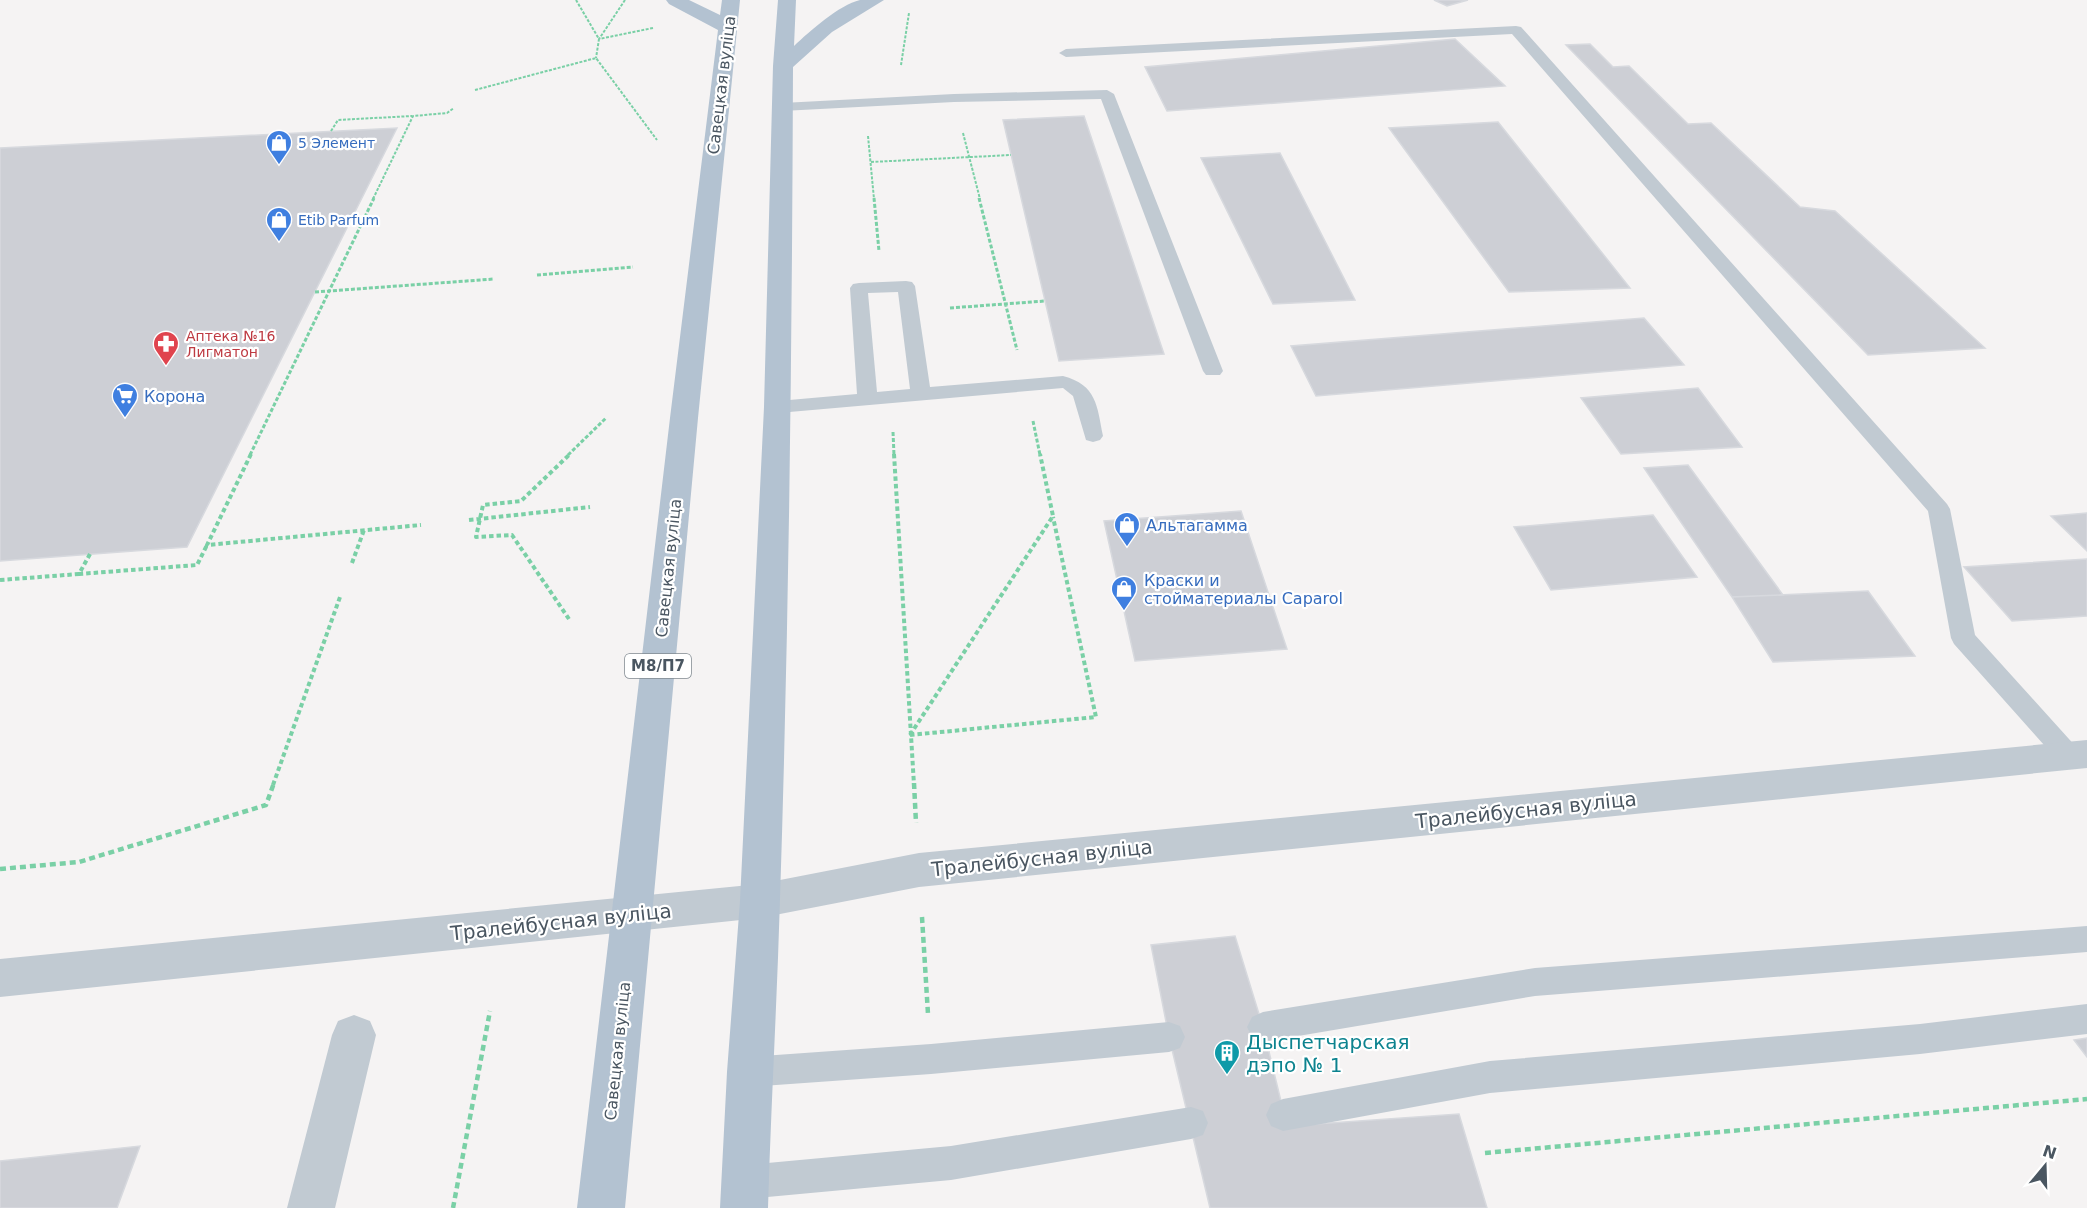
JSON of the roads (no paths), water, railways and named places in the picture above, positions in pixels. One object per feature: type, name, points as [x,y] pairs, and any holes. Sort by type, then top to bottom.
[{"type":"main road","points":[[675,0],[715,19],[728,28]]},
{"type":"main road","name":"Савецкая вуліца","points":[[601,1208],[731,0]]},
{"type":"main road","points":[[744,1195],[748,1072],[760,901],[778,407],[782,107],[787,0]]},
{"type":"main road","points":[[783,66],[823,28],[858,7],[875,0]]},
{"type":"street","name":"Тралейбусная вуліца","points":[[0,978],[760,901],[919,870],[2078,755]]},
{"type":"street","points":[[311,1208],[354,1035]]},
{"type":"lane","points":[[1066,53],[1516,30],[1939,509],[1964,638],[2078,755]]},
{"type":"lane","points":[[782,107],[954,98],[1107,94],[1213,371]]},
{"type":"lane","points":[[867,398],[859,288],[906,286],[921,394]]},
{"type":"lane","points":[[778,407],[1063,382],[1078,386],[1082,391],[1093,436]]},
{"type":"lane","points":[[1263,1027],[1535,982],[2087,939]]},
{"type":"lane","points":[[1284,1114],[1490,1077],[1920,1040],[2087,1019]]},
{"type":"lane","points":[[748,1072],[931,1059],[1169,1037]]},
{"type":"lane","points":[[744,1195],[1191,1123]]},
{"type":"place","name":"5 Элемент","points":[[279,166]]},
{"type":"place","name":"Etib Parfum","points":[[279,243]]},
{"type":"place","name":"Аптека №16 Лигматон","points":[[166,367]]},
{"type":"place","name":"Корона","points":[[125,419]]},
{"type":"place","name":"Альтагамма","points":[[1127,548]]},
{"type":"place","name":"Краски и стойматериалы Сaparol","points":[[1124,612]]},
{"type":"place","name":"Дыспетчарская дэпо № 1","points":[[1227,1076]]}]
